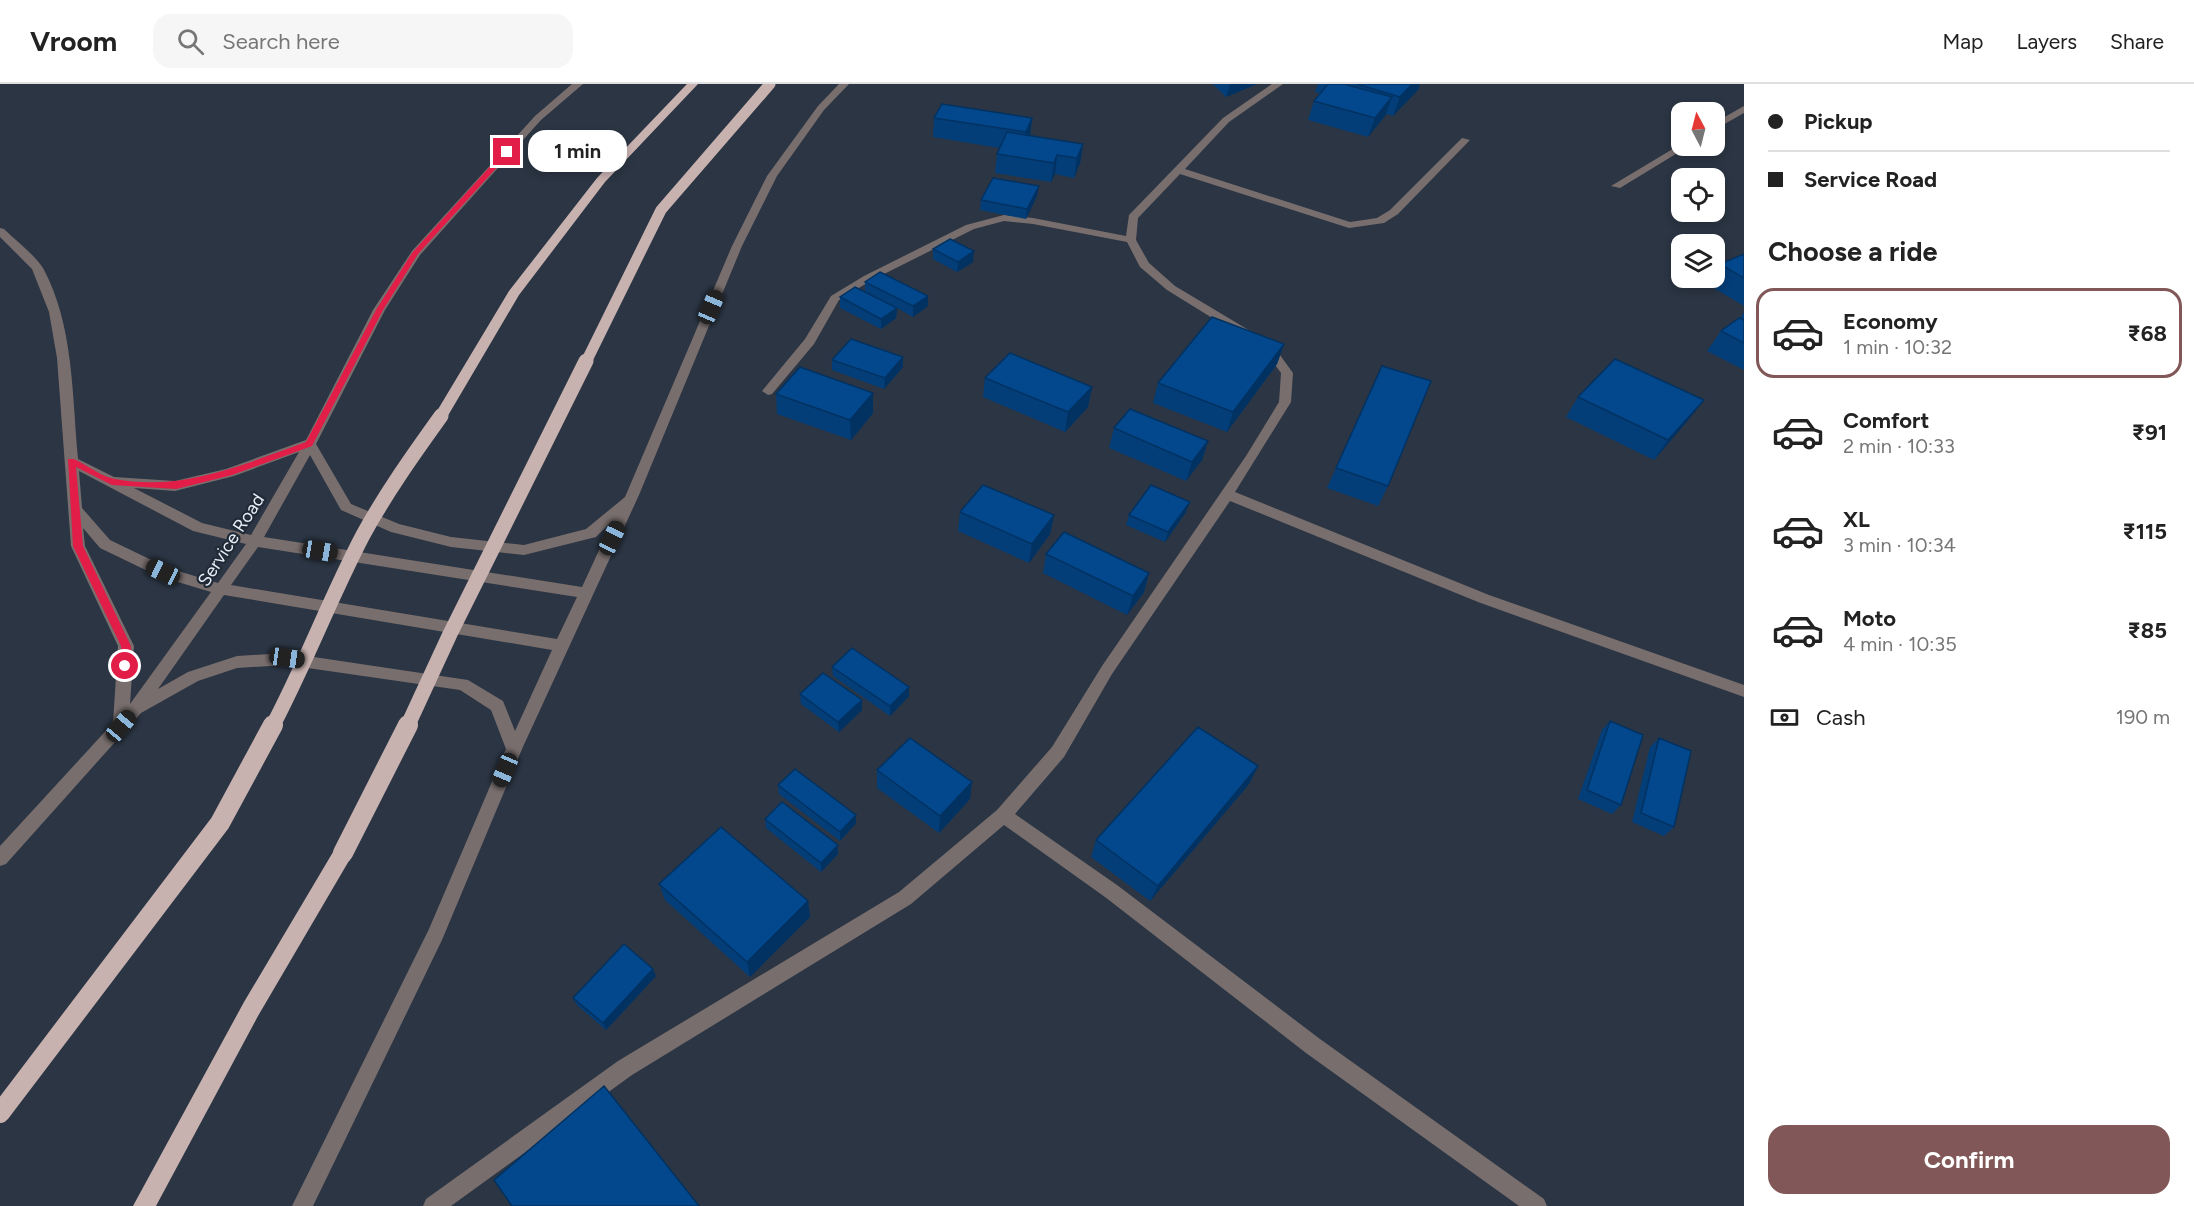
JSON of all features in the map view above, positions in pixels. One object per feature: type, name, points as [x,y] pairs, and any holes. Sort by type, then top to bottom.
[{"type":"highway","points":[[0,1113],[220,823],[296,682],[362,537],[394,481],[441,416],[513,294],[601,180],[693,84]]},
{"type":"highway","points":[[144,1206],[251,1009],[343,853],[661,210],[770,84]]},
{"type":"street","name":"Service Road","points":[[0,858],[133,712],[255,541],[380,310],[416,253],[538,118],[578,84]]},
{"type":"street","points":[[302,1206],[436,934],[514,749],[632,495],[736,246],[772,176],[821,108],[844,84]]},
{"type":"street","points":[[433,1206],[625,1068],[905,898],[1003,815],[1058,752],[1107,670],[1269,431],[1285,402],[1287,373],[1268,347],[1171,288],[1144,265],[1131,240],[1133,217],[1226,120],[1278,84]]},
{"type":"street","points":[[1725,120],[1744,109]]},
{"type":"street","points":[[1178,170],[1321,217],[1349,225],[1362,225],[1380,221],[1394,212],[1466,140]]},
{"type":"street","points":[[1616,186],[1671,154]]},
{"type":"street","points":[[768,391],[810,341],[835,298],[868,278],[970,226],[986,220],[1023,220],[1131,240]]},
{"type":"street","points":[[0,231],[37,268],[55,312],[63,358],[78,546],[126,646],[121,726]]},
{"type":"street","points":[[112,482],[176,486],[229,473],[309,444],[346,507],[396,528],[451,542],[524,550],[591,533],[632,495]]},
{"type":"street","points":[[71,461],[198,527],[255,541],[586,593]]},
{"type":"street","points":[[1227,494],[1549,625],[1744,691]]},
{"type":"street","points":[[75,509],[105,544],[163,572],[221,589],[561,646]]},
{"type":"street","points":[[133,712],[193,676],[237,662],[287,658],[463,684],[498,706],[514,749]]},
{"type":"street","points":[[1003,815],[1111,891],[1312,1046],[1537,1206]]},
{"type":"building","points":[[1328,84],[1344,84],[1392,97],[1375,118],[1314,101]]},
{"type":"building","points":[[1357,84],[1412,84],[1400,97]]},
{"type":"building","points":[[942,104],[1032,118],[1026,132],[934,118]]},
{"type":"building","points":[[1007,132],[1083,144],[1077,158],[1057,155],[1054,163],[997,154]]},
{"type":"building","points":[[993,178],[1039,186],[1027,209],[981,200]]},
{"type":"building","points":[[950,239],[974,251],[958,262],[933,249]]},
{"type":"building","points":[[1744,254],[1744,278],[1725,267],[1725,262]]},
{"type":"building","points":[[880,272],[928,296],[913,306],[865,282]]},
{"type":"building","points":[[855,287],[897,308],[881,319],[840,297]]},
{"type":"building","points":[[1212,317],[1284,344],[1233,412],[1158,383]]},
{"type":"building","points":[[1739,318],[1744,320],[1744,343],[1721,331]]},
{"type":"building","points":[[851,339],[903,357],[885,378],[832,360]]},
{"type":"building","points":[[1010,353],[1092,387],[1068,412],[985,378]]},
{"type":"building","points":[[1615,359],[1704,400],[1668,440],[1578,397]]},
{"type":"building","points":[[1382,366],[1431,381],[1388,486],[1336,468]]},
{"type":"building","points":[[800,367],[873,393],[850,420],[776,394]]},
{"type":"building","points":[[1130,409],[1208,441],[1192,462],[1114,428]]},
{"type":"building","points":[[983,485],[1054,515],[1032,544],[960,512]]},
{"type":"building","points":[[1151,485],[1190,502],[1168,532],[1129,515]]},
{"type":"building","points":[[1064,532],[1149,573],[1133,596],[1046,554]]},
{"type":"building","points":[[852,648],[909,687],[890,706],[832,667]]},
{"type":"building","points":[[823,673],[862,700],[838,722],[800,694]]},
{"type":"building","points":[[1610,721],[1643,735],[1621,805],[1587,790]]},
{"type":"building","points":[[1198,727],[1258,766],[1158,886],[1096,840]]},
{"type":"building","points":[[910,738],[972,782],[940,816],[877,770]]},
{"type":"building","points":[[1659,738],[1691,751],[1674,827],[1641,813]]},
{"type":"building","points":[[795,769],[856,815],[840,832],[778,785]]},
{"type":"building","points":[[782,802],[838,845],[821,863],[765,819]]},
{"type":"building","points":[[721,827],[808,901],[747,962],[659,884]]},
{"type":"building","points":[[624,944],[653,969],[603,1023],[573,998]]},
{"type":"building","points":[[604,1086],[699,1206],[512,1206],[494,1180]]},
{"type":"route","points":[[125,666],[126,646],[97,590],[78,546],[71,461],[112,482],[176,486],[229,473],[309,444],[380,310],[416,253],[507,152]]}]
